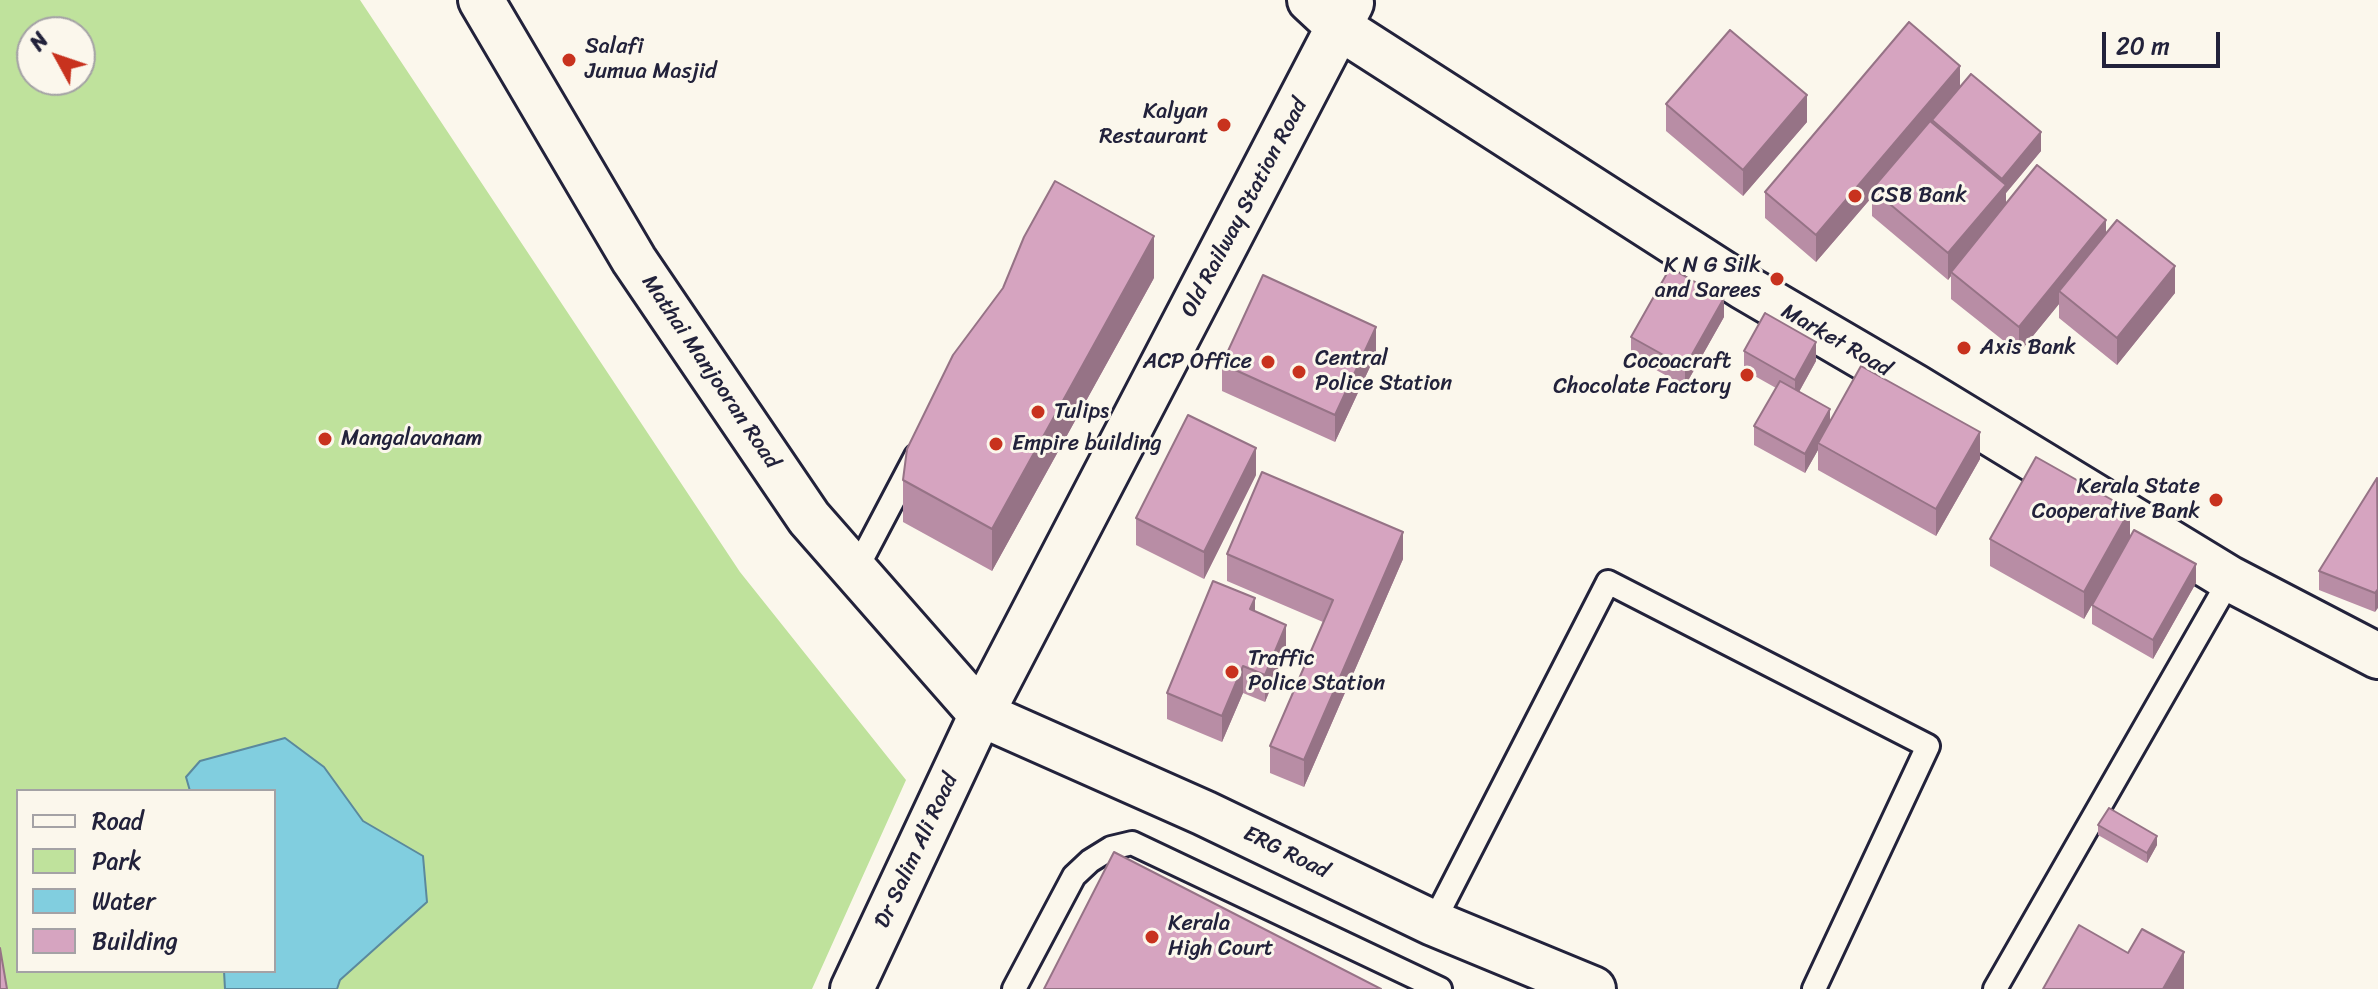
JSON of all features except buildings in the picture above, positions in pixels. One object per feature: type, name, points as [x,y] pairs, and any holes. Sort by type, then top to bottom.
[{"type":"street","name":"Mathai Manjooran Road","points":[[481,0],[634,260],[809,518],[981,714]]},
{"type":"street","name":"Market Road","points":[[1334,9],[1744,287],[2230,579],[2378,656]]},
{"type":"street","name":"Old Railway Station Road","points":[[981,714],[1334,9]]},
{"type":"street","name":"ERG Road","points":[[981,714],[1204,813],[1433,923],[1593,989]]},
{"type":"street","name":"Dr Salim Ali Road","points":[[852,989],[981,714]]},
{"type":"lane","points":[[855,572],[929,432]]},
{"type":"lane","points":[[1995,989],[2230,579]]},
{"type":"lane","points":[[1433,923],[1608,582],[1928,746],[1814,989]]},
{"type":"lane","points":[[1014,989],[1074,876],[1111,848],[1132,843],[1440,989]]},
{"type":"green space","name":"Mangalavanam","points":[[0,0],[360,0],[740,572],[906,780],[812,989],[0,989]]},
{"type":"water","points":[[285,738],[324,767],[363,821],[423,856],[427,902],[340,980],[337,989],[225,989],[224,973],[276,973],[276,789],[189,789],[186,777],[200,761]]},
{"type":"place","name":"Salafi Jumua Masjid","points":[[569,60]]},
{"type":"place","name":"Kalyan Restaurant","points":[[1224,125]]},
{"type":"place","name":"CSB Bank","points":[[1855,196]]},
{"type":"place","name":"K N G Silk and Sarees","points":[[1777,279]]},
{"type":"place","name":"Axis Bank","points":[[1964,348]]},
{"type":"place","name":"ACP Office","points":[[1268,362]]},
{"type":"place","name":"Central Police Station","points":[[1299,372]]},
{"type":"place","name":"Cocoacraft Chocolate Factory","points":[[1747,375]]},
{"type":"place","name":"Tulips","points":[[1038,412]]},
{"type":"place","name":"Mangalavanam","points":[[325,439]]},
{"type":"place","name":"Empire building","points":[[996,444]]},
{"type":"place","name":"Kerala State Cooperative Bank","points":[[2216,500]]},
{"type":"place","name":"Traffic Police Station","points":[[1232,672]]},
{"type":"place","name":"Kerala High Court","points":[[1152,937]]}]
